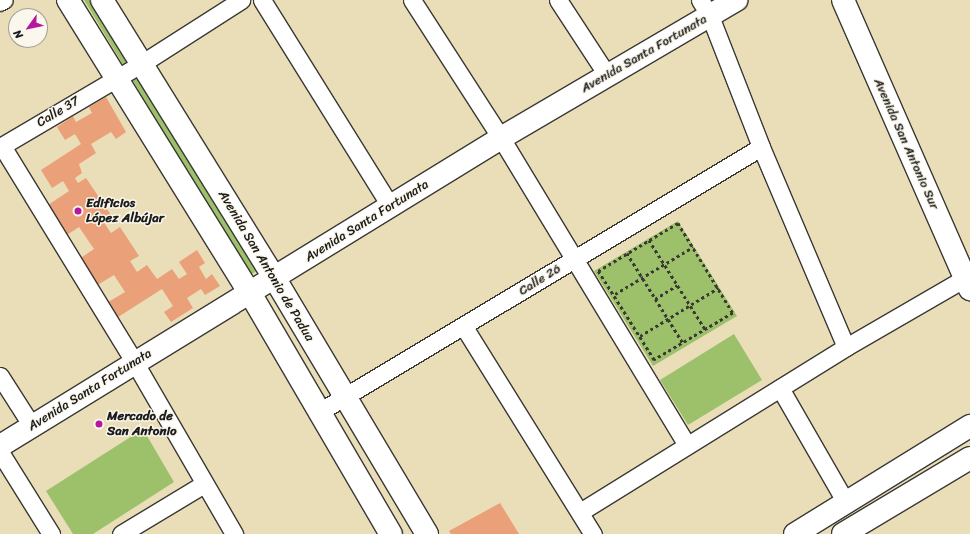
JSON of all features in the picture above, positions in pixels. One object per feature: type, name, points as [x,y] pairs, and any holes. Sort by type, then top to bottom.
[{"type":"street","points":[[0,2],[4,0]]},
{"type":"street","points":[[68,0],[250,293],[391,534]]},
{"type":"street","name":"Avenida San Antonio de Padua","points":[[102,0],[275,279],[427,534]]},
{"type":"street","name":"Calle 37","points":[[1,146],[116,77],[141,64],[241,0]]},
{"type":"street","points":[[262,0],[390,206]]},
{"type":"street","points":[[412,0],[501,138],[687,445]]},
{"type":"street","points":[[558,0],[607,74]]},
{"type":"street","name":"Avenida Santa Fortunata","points":[[0,446],[275,279],[390,206],[607,74],[705,8],[736,0]]},
{"type":"street","name":"Avenida San Antonio Sur","points":[[842,0],[968,281]]},
{"type":"street","points":[[705,8],[760,147],[846,347]]},
{"type":"street","points":[[1,146],[135,363],[234,534]]},
{"type":"street","name":"Calle 26","points":[[319,412],[464,327],[573,259],[760,147]]},
{"type":"street","points":[[580,512],[846,347],[968,281]]},
{"type":"street","points":[[464,327],[593,534]]},
{"type":"street","points":[[0,376],[32,426]]},
{"type":"street","points":[[780,388],[846,503]]},
{"type":"street","points":[[795,534],[970,426]]},
{"type":"street","points":[[0,452],[51,534]]},
{"type":"street","points":[[843,534],[970,458]]},
{"type":"street","points":[[121,534],[204,484]]},
{"type":"path","points":[[678,223],[733,313],[654,360],[598,271],[649,240],[678,223]]},
{"type":"path","points":[[649,240],[705,330]]},
{"type":"path","points":[[613,296],[693,247]]},
{"type":"path","points":[[627,253],[683,343]]},
{"type":"path","points":[[655,298],[677,285]]},
{"type":"path","points":[[639,336],[718,288]]},
{"type":"green space","points":[[84,0],[99,0],[260,269],[250,275]]},
{"type":"green space","points":[[678,221],[737,316],[653,366],[594,271]]},
{"type":"green space","points":[[734,334],[762,380],[688,425],[660,380]]},
{"type":"green space","points":[[143,429],[174,482],[93,534],[73,534],[46,491]]},
{"type":"building","name":"Edificios López Albújar","points":[[106,97],[126,132],[116,139],[111,132],[91,144],[96,153],[79,164],[82,173],[75,178],[78,183],[86,178],[111,215],[103,221],[111,233],[120,227],[139,256],[130,261],[137,272],[147,265],[157,279],[172,269],[179,279],[187,274],[179,262],[197,250],[205,263],[199,267],[206,279],[212,274],[220,286],[205,295],[201,289],[187,298],[193,308],[171,322],[164,312],[173,306],[162,289],[115,319],[105,304],[125,292],[114,275],[96,286],[79,259],[94,249],[79,227],[64,237],[45,207],[69,191],[63,181],[52,188],[41,170],[81,144],[75,134],[65,140],[57,127],[73,116],[76,122],[92,113],[89,107]]},
{"type":"building","points":[[500,503],[519,534],[451,534],[449,531]]},
{"type":"place","name":"Edificios López Albújar","points":[[78,211]]},
{"type":"place","name":"Mercado de San Antonio","points":[[99,424]]}]
